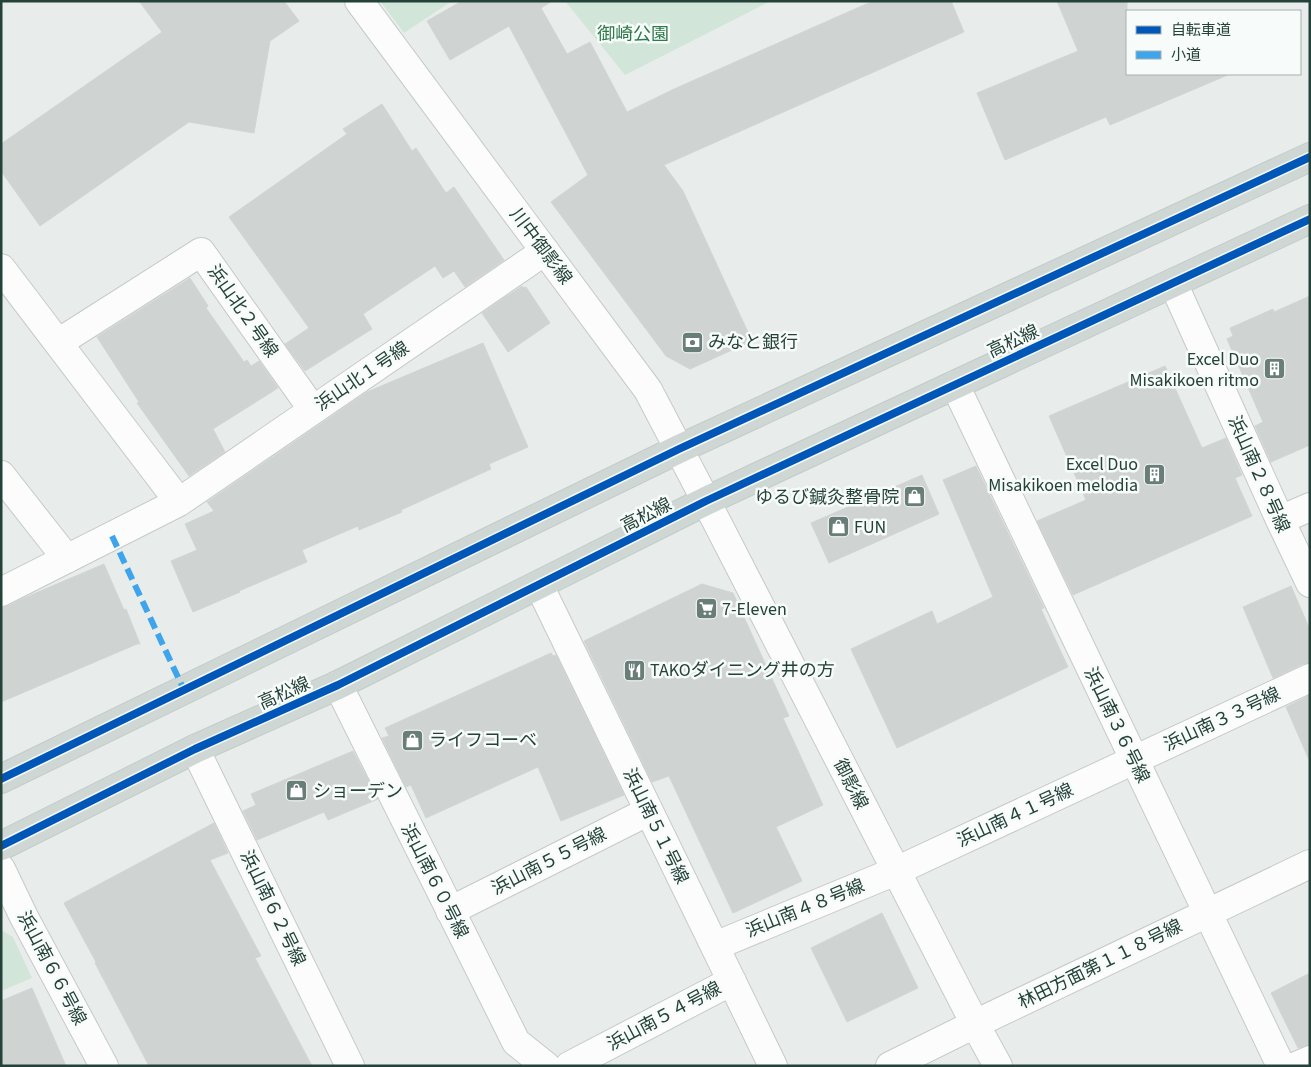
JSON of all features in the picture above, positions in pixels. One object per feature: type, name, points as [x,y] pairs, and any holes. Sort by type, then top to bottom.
[{"type":"main road","points":[[1,779],[679,449],[1310,157]]},
{"type":"main road","name":"高松線","points":[[1,846],[195,750],[338,685],[706,501],[1310,219]]},
{"type":"street","name":"川中御影線","points":[[358,1],[648,390],[706,501]]},
{"type":"street","name":"浜山北１号線","points":[[1,592],[179,502],[545,251]]},
{"type":"street","name":"浜山北２号線","points":[[58,343],[201,252],[313,410]]},
{"type":"street","points":[[1,268],[179,502]]},
{"type":"street","name":"浜山南２８号線","points":[[1173,283],[1310,583]]},
{"type":"street","name":"浜山南３６号線","points":[[955,385],[1280,1066]]},
{"type":"street","points":[[1,475],[67,559]]},
{"type":"street","name":"御影線","points":[[706,501],[998,1066]]},
{"type":"street","points":[[1280,520],[1310,507]]},
{"type":"street","name":"浜山南５１号線","points":[[540,585],[648,812],[773,1066]]},
{"type":"street","name":"浜山南３３号線","points":[[1134,760],[1310,678]]},
{"type":"street","name":"浜山南６０号線","points":[[338,685],[516,1042],[546,1066]]},
{"type":"street","name":"浜山南６２号線","points":[[195,750],[350,1066]]},
{"type":"street","name":"浜山南４１号線","points":[[896,871],[1134,760]]},
{"type":"street","name":"浜山南５５号線","points":[[450,911],[648,812]]},
{"type":"street","name":"林田方面第１１８号線","points":[[890,1066],[1310,864]]},
{"type":"street","name":"浜山南６６号線","points":[[1,868],[24,917],[104,1066]]},
{"type":"street","name":"浜山南４８号線","points":[[714,946],[896,871]]},
{"type":"street","name":"浜山南５４号線","points":[[570,1066],[732,981]]},
{"type":"street","points":[[1296,1066],[1310,1060]]},
{"type":"green space","points":[[380,1],[452,1],[404,33]]},
{"type":"green space","name":"御崎公園","points":[[565,1],[771,1],[625,75]]},
{"type":"green space","points":[[1,930],[13,937],[32,978],[1,991]]},
{"type":"building","points":[[139,1],[284,1],[299,21],[270,41],[254,133],[189,122],[40,226],[1,171],[1,144],[162,32]]},
{"type":"building","points":[[462,1],[552,1],[541,8],[567,54],[590,42],[627,112],[674,89],[873,1],[951,1],[964,32],[664,165],[683,191],[752,341],[690,369],[666,356],[551,202],[588,175],[509,26],[450,60],[427,21]]},
{"type":"building","points":[[1057,1],[1127,1],[1126,75],[1228,75],[1110,125],[1106,117],[1005,160],[977,93],[1078,51]]},
{"type":"building","points":[[382,104],[412,151],[416,148],[446,193],[454,187],[504,260],[465,287],[454,271],[443,278],[435,266],[363,314],[372,329],[305,371],[285,344],[309,328],[229,217],[347,134],[343,129]]},
{"type":"building","points":[[190,278],[208,306],[206,308],[244,362],[247,360],[251,366],[259,361],[278,388],[213,429],[225,452],[189,476],[137,403],[139,402],[97,337]]},
{"type":"building","points":[[522,286],[523,288],[526,287],[550,323],[508,352],[482,313]]},
{"type":"building","name":"Excel Duo Misakikoen ritmo","points":[[1310,296],[1310,445],[1271,462],[1255,426],[1263,422],[1227,339],[1233,336],[1230,328],[1273,309],[1274,312]]},
{"type":"building","points":[[483,343],[528,447],[489,464],[491,469],[401,510],[402,512],[359,530],[358,526],[302,550],[307,562],[193,612],[171,561],[197,550],[185,524],[214,511],[207,502],[367,392]]},
{"type":"building","name":"Excel Duo Misakikoen melodia","points":[[1165,366],[1202,448],[1226,438],[1242,475],[1235,478],[1252,516],[1073,595],[1037,521],[1086,500],[1049,416]]},
{"type":"building","points":[[976,466],[1044,608],[1041,609],[1068,667],[897,748],[851,649],[932,611],[937,624],[993,597],[943,480]]},
{"type":"building","points":[[922,475],[939,514],[829,563],[811,523]]},
{"type":"building","points":[[104,564],[124,610],[126,609],[140,644],[1,702],[1,608]]},
{"type":"building","points":[[702,584],[733,593],[789,716],[783,718],[823,805],[776,827],[802,881],[733,913],[669,776],[652,782],[584,641]]},
{"type":"building","points":[[1291,586],[1310,630],[1310,663],[1303,664],[1273,678],[1243,607]]},
{"type":"building","points":[[551,653],[553,656],[556,655],[624,795],[561,821],[538,767],[426,818],[411,785],[406,787],[382,738],[389,736],[385,728]]},
{"type":"building","points":[[1310,695],[1310,762],[1286,707]]},
{"type":"building","points":[[353,751],[378,799],[328,820],[324,812],[257,840],[243,811],[256,805],[251,794]]},
{"type":"building","points":[[214,823],[228,853],[210,860],[261,956],[255,958],[312,1066],[149,1066],[64,903]]},
{"type":"building","points":[[882,913],[918,988],[847,1022],[811,948]]},
{"type":"building","points":[[1310,973],[1310,1045],[1298,1048],[1271,993]]},
{"type":"building","points":[[32,988],[66,1066],[1,1066],[1,1001]]},
{"type":"marked path","points":[[112,536],[184,690]]},
{"type":"cycle path","points":[[1,779],[679,449],[1310,157]]},
{"type":"cycle path","points":[[1,846],[195,749],[338,685],[706,501],[1310,219]]},
{"type":"place","name":"みなと銀行","points":[[692,342]]},
{"type":"place","name":"Excel Duo Misakikoen ritmo","points":[[1275,369]]},
{"type":"place","name":"Excel Duo Misakikoen melodia","points":[[1154,474]]},
{"type":"place","name":"ゆるび鍼灸整骨院","points":[[915,497]]},
{"type":"place","name":"FUN","points":[[838,527]]},
{"type":"place","name":"7-Eleven","points":[[706,609]]},
{"type":"place","name":"TAKOダイニング井の方","points":[[634,670]]},
{"type":"place","name":"ライフコーベ","points":[[413,740]]},
{"type":"place","name":"ショーデン","points":[[297,791]]}]
